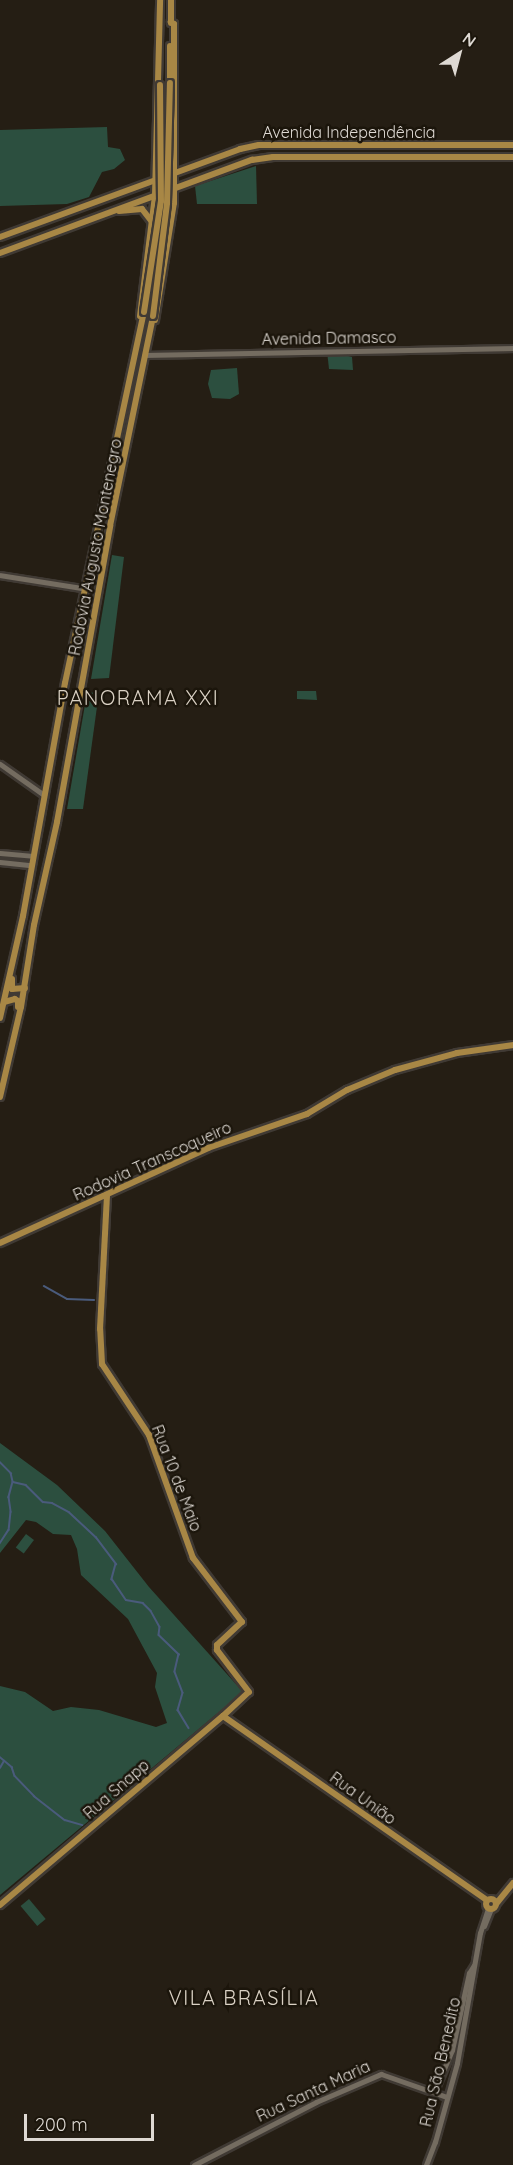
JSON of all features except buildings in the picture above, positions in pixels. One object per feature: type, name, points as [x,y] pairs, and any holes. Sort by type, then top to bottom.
[{"type":"main road","name":"Rodovia Augusto Montenegro","points":[[0,1018],[44,795],[142,328],[140,318],[155,195],[155,120],[160,0]]},
{"type":"main road","name":"Rodovia Augusto Montenegro","points":[[0,1097],[14,1042],[34,925],[56,830],[110,526],[149,337],[154,330],[171,225],[174,189],[174,24],[171,22],[171,0]]},
{"type":"main road","points":[[149,337],[167,203],[171,22]]},
{"type":"main road","points":[[142,328],[160,201],[160,35]]},
{"type":"main road","name":"Avenida Independência","points":[[0,237],[240,149],[259,145],[513,145]]},
{"type":"main road","points":[[156,162],[158,169],[167,170],[171,167],[174,157]]},
{"type":"main road","name":"Avenida Independência","points":[[112,212],[236,165],[265,158],[513,157]]},
{"type":"main road","points":[[143,185],[156,170]]},
{"type":"main road","points":[[0,253],[112,212],[138,208],[153,220],[159,198],[168,197],[171,202],[168,233]]},
{"type":"main road","points":[[16,943],[18,954],[11,988],[18,991],[25,988]]},
{"type":"main road","points":[[4,1002],[10,998],[18,1001],[12,1035],[14,1042]]},
{"type":"main road","name":"Rodovia Transcoqueiro","points":[[2,1241],[208,1148],[307,1114],[347,1090],[395,1070],[457,1053],[513,1045]]},
{"type":"main road","name":"Rua 10 de Maio","points":[[107,1195],[100,1329],[102,1364],[149,1436],[193,1558],[242,1622],[217,1645],[217,1650],[249,1692]]},
{"type":"main road","name":"Rua Snapp","points":[[0,1905],[249,1692]]},
{"type":"main road","name":"Rua União","points":[[223,1716],[491,1905]]},
{"type":"main road","points":[[491,1905],[513,1883]]},
{"type":"street","name":"Avenida Damasco","points":[[146,355],[513,348]]},
{"type":"street","points":[[0,575],[87,589]]},
{"type":"street","points":[[0,764],[44,795]]},
{"type":"street","points":[[0,853],[33,856]]},
{"type":"street","points":[[0,862],[32,865]]},
{"type":"street","name":"Rua São Benedito","points":[[426,2165],[435,2142],[466,2021],[480,1933],[491,1905]]},
{"type":"street","name":"Rua São Benedito","points":[[434,2092],[452,2050],[469,1973],[475,1964]]},
{"type":"street","name":"Rua Santa Maria","points":[[194,2165],[316,2102],[381,2074],[447,2097]]},
{"type":"green space","points":[[107,127],[108,147],[120,149],[125,160],[114,169],[102,172],[89,197],[67,204],[0,206],[0,130]]},
{"type":"green space","points":[[256,166],[257,204],[197,204],[195,186]]},
{"type":"green space","points":[[327,351],[352,357],[353,370],[329,369]]},
{"type":"green space","points":[[237,368],[239,394],[230,399],[212,398],[208,384],[211,370]]},
{"type":"green space","points":[[112,555],[124,557],[109,678],[91,679]]},
{"type":"green space","points":[[297,691],[316,691],[317,700],[297,699]]},
{"type":"green space","points":[[99,692],[83,809],[67,809],[87,693]]},
{"type":"green space","points":[[0,1443],[57,1485],[105,1531],[149,1587],[243,1692],[0,1895],[0,1686],[25,1692],[53,1711],[71,1707],[99,1710],[156,1727],[167,1723],[155,1687],[157,1673],[128,1619],[81,1575],[77,1549],[71,1535],[53,1534],[36,1522],[26,1520],[0,1553]]},
{"type":"green space","points":[[26,1534],[34,1540],[24,1554],[16,1548]]},
{"type":"green space","points":[[29,1899],[46,1919],[37,1926],[21,1906]]},
{"type":"waterway","points":[[44,1286],[67,1299],[94,1300]]},
{"type":"waterway","points":[[0,1462],[11,1473],[13,1482],[9,1497],[11,1512],[9,1530],[0,1544]]},
{"type":"waterway","points":[[13,1482],[26,1485],[43,1502],[52,1503],[69,1512],[96,1537],[116,1564],[112,1579],[126,1600],[143,1603],[151,1611],[160,1627],[159,1635],[179,1654],[175,1672],[183,1693],[178,1710],[189,1728]]},
{"type":"waterway","points":[[0,1757],[12,1767],[15,1776],[34,1796],[65,1820],[82,1825]]},
{"type":"waterway","points":[[0,1768],[4,1761]]},
{"type":"district","name":"PANORAMA XXI","points":[[138,697]]},
{"type":"district","name":"VILA BRASÍLIA","points":[[244,1997]]}]
